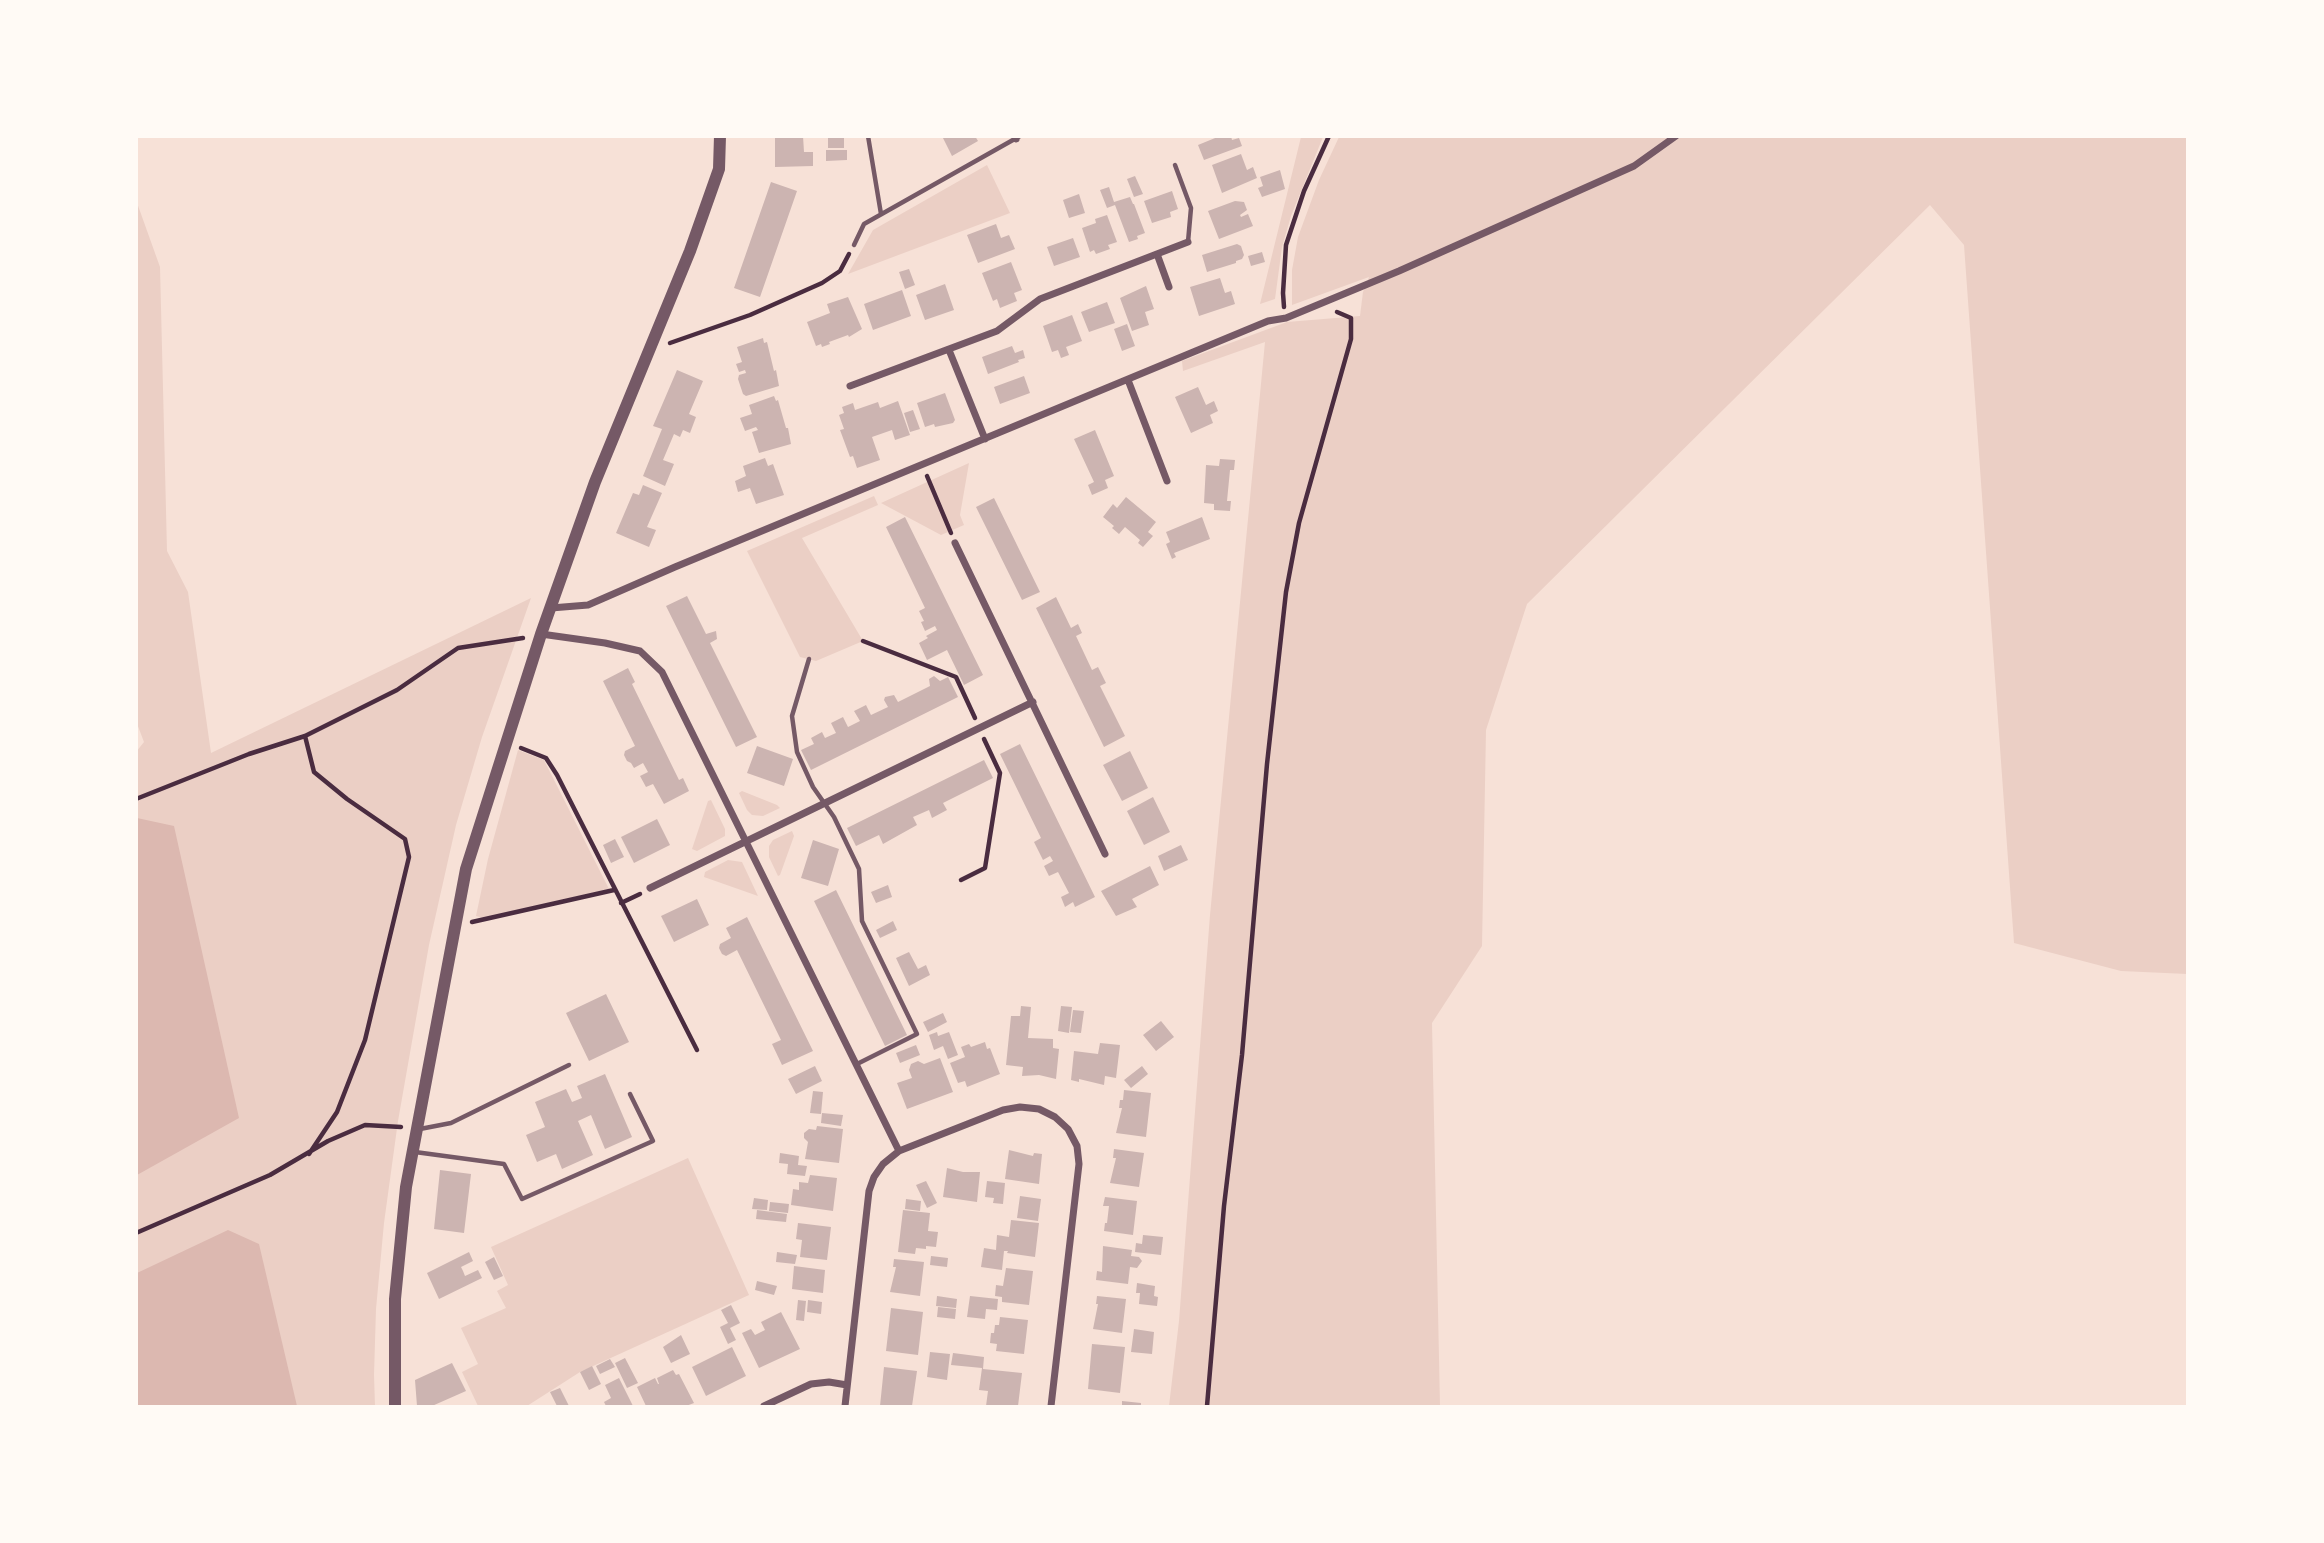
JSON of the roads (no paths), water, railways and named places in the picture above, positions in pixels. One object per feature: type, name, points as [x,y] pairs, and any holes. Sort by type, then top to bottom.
[{"type":"street","points":[[395,1406],[395,1299],[406,1187],[466,869],[541,634],[595,482],[690,251],[719,169],[720,136]]},
{"type":"street","points":[[551,608],[588,606],[675,567],[1268,321],[1286,318],[1399,271],[1634,166],[1676,136]]},
{"type":"street","points":[[850,386],[998,331],[1040,299],[1188,242]]},
{"type":"street","points":[[1157,254],[1170,287]]},
{"type":"street","points":[[950,350],[985,439]]},
{"type":"street","points":[[1128,380],[1167,481]]},
{"type":"street","points":[[955,543],[1105,854]]},
{"type":"street","points":[[541,634],[640,651],[662,672],[899,1151]]},
{"type":"street","points":[[650,888],[1033,702]]},
{"type":"street","points":[[845,1406],[869,1191],[874,1177],[883,1164],[899,1151],[1003,1110],[1020,1107],[1039,1109],[1055,1116],[1068,1129],[1077,1146],[1079,1164],[1051,1406]]},
{"type":"street","points":[[764,1406],[811,1384],[829,1382],[848,1385]]},
{"type":"lane","points":[[868,136],[881,214]]},
{"type":"lane","points":[[854,245],[864,224],[1017,137]]},
{"type":"lane","points":[[1175,164],[1191,208],[1188,242]]},
{"type":"lane","points":[[809,659],[792,716],[797,752],[813,787],[859,869],[862,921],[917,1034],[856,1065]]},
{"type":"lane","points":[[419,1129],[451,1123],[569,1065]]},
{"type":"lane","points":[[414,1152],[503,1164],[522,1199],[653,1142],[630,1094]]}]
